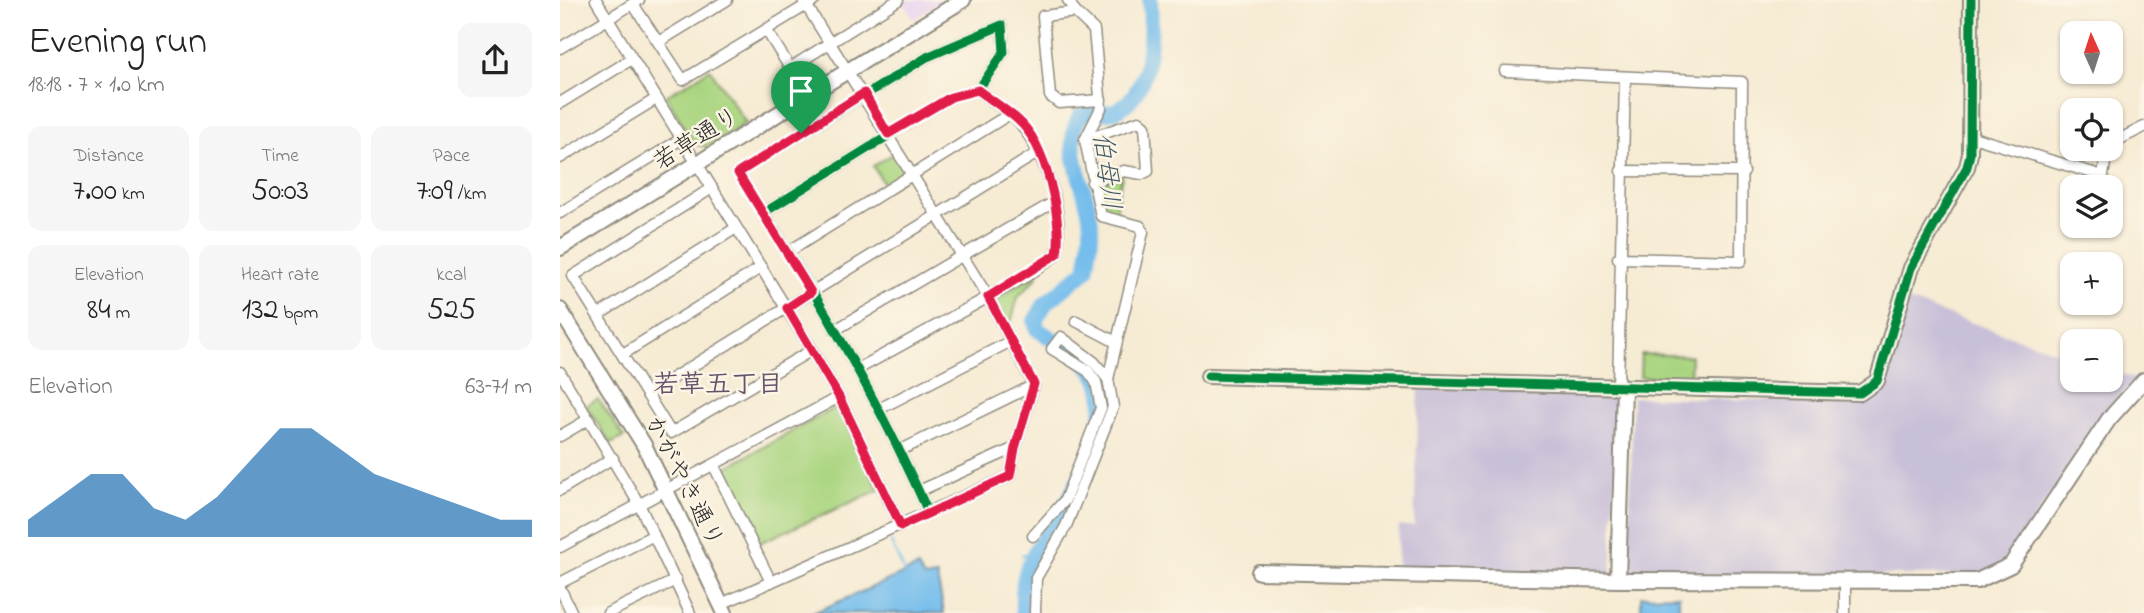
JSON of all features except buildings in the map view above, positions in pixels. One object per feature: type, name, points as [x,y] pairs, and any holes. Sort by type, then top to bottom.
[{"type":"street","points":[[596,0],[812,350],[839,397],[901,526]]},
{"type":"street","points":[[660,41],[727,0]]},
{"type":"street","points":[[767,31],[790,68],[898,0]]},
{"type":"street","name":"若草通り","points":[[560,248],[963,0]]},
{"type":"street","points":[[1035,613],[1036,578],[1066,526],[1113,407],[1108,379],[1143,232],[1140,226],[1101,216],[1085,140],[1100,108],[1094,30],[1075,12],[1068,0]]},
{"type":"street","points":[[1208,376],[1848,395],[1871,387],[1880,373],[1911,268],[1967,167],[1971,0]]},
{"type":"street","points":[[560,48],[636,2],[683,80],[767,31],[808,2],[847,71],[864,93],[988,297],[1034,384],[1015,448],[1010,476],[771,582],[723,608]]},
{"type":"street","points":[[1075,12],[1043,16],[1050,96],[1059,103],[1100,108]]},
{"type":"street","points":[[765,212],[951,97],[978,90],[1004,52],[1002,25],[927,57],[864,93],[738,173],[765,212],[858,369],[901,450],[929,514]]},
{"type":"street","points":[[560,103],[632,59]]},
{"type":"street","points":[[1505,71],[1742,82],[1744,172],[1741,261],[1618,258]]},
{"type":"street","points":[[1618,580],[1621,388],[1618,258],[1625,77]]},
{"type":"street","points":[[858,369],[988,297],[1057,254],[1059,219],[1039,152],[1018,120],[978,90]]},
{"type":"street","points":[[560,158],[656,99]]},
{"type":"street","points":[[788,252],[1008,115]]},
{"type":"street","points":[[1085,140],[1139,121],[1145,126],[1148,171],[1142,174],[1124,170],[1092,182]]},
{"type":"street","points":[[2123,138],[2144,127]]},
{"type":"street","points":[[1969,136],[2103,176],[2105,161]]},
{"type":"street","points":[[560,213],[681,139]]},
{"type":"street","points":[[647,394],[1039,152]]},
{"type":"street","points":[[1621,171],[1744,172]]},
{"type":"street","points":[[712,188],[573,275],[671,433],[812,350]]},
{"type":"street","points":[[835,330],[1054,202]]},
{"type":"street","points":[[598,315],[737,228]]},
{"type":"street","points":[[623,354],[762,267]]},
{"type":"street","name":"かがやき通り","points":[[560,310],[668,489],[723,608]]},
{"type":"street","points":[[1076,321],[1116,342]]},
{"type":"street","points":[[1033,536],[1065,500],[1101,408],[1096,382],[1078,362],[1052,349],[1061,337],[1094,362],[1108,379]]},
{"type":"street","points":[[879,409],[1011,341]]},
{"type":"street","points":[[561,374],[639,504],[690,613]]},
{"type":"street","points":[[1259,572],[1618,580],[1964,582],[1989,578],[2003,571],[2020,555],[2109,419],[2144,380]]},
{"type":"street","points":[[901,450],[1034,384]]},
{"type":"street","points":[[560,548],[839,397]]},
{"type":"street","points":[[560,436],[589,419]]},
{"type":"street","points":[[919,491],[1015,448]]},
{"type":"street","points":[[560,489],[613,458]]},
{"type":"street","points":[[714,466],[771,582]]},
{"type":"street","points":[[572,613],[560,585],[654,535]]},
{"type":"street","points":[[608,613],[676,580]]},
{"type":"street","points":[[1845,581],[1845,613]]},
{"type":"shaded area","points":[[902,0],[944,0],[914,19]]},
{"type":"shaded area","points":[[1908,301],[2060,353],[2060,392],[2123,392],[2123,375],[2135,379],[2110,407],[2008,557],[1992,569],[1969,575],[1628,575],[1633,397],[1855,402],[1875,393],[1888,377]]},
{"type":"shaded area","points":[[1419,387],[1618,394],[1611,577],[1397,569],[1399,526],[1414,526]]},
{"type":"green space","points":[[710,69],[746,123],[707,147],[694,144],[666,96]]},
{"type":"green space","points":[[898,151],[911,174],[887,189],[873,166]]},
{"type":"green space","points":[[1122,175],[1115,215],[1105,208],[1098,189],[1102,182]]},
{"type":"green space","points":[[1036,274],[1038,276],[1018,297],[1009,330],[996,299]]},
{"type":"green space","points":[[1641,354],[1691,356],[1690,379],[1640,377]]},
{"type":"green space","points":[[598,399],[624,437],[611,444],[586,406]]},
{"type":"green space","points":[[839,406],[879,490],[757,544],[721,470]]},
{"type":"water","points":[[918,567],[924,578],[937,576],[944,613],[813,613]]},
{"type":"water","points":[[1679,595],[1679,613],[1641,613],[1641,596]]},
{"type":"waterway","name":"伯母川","points":[[1023,613],[1027,570],[1065,506],[1088,459],[1095,442],[1103,406],[1101,390],[1091,368],[1037,329],[1035,321],[1045,304],[1086,270],[1091,223],[1076,165],[1073,140],[1075,128],[1080,116],[1117,110],[1129,101],[1137,90],[1150,45],[1150,0]]},
{"type":"waterway","points":[[891,542],[905,573]]},
{"type":"waterway","points":[[1022,555],[1034,551]]},
{"type":"cycle path","points":[[1208,376],[1860,393],[1877,381],[1911,268],[1967,167],[1970,154],[1971,0]]},
{"type":"cycle path","points":[[765,212],[951,97],[978,90],[1004,52],[1002,25],[927,57],[738,173],[841,339],[929,514]]},
{"type":"district","name":"若草五丁目","points":[[718,383]]},
{"type":"route","points":[[978,90],[1018,120],[1039,152],[1059,219],[1060,239],[1057,254],[1030,274],[988,297],[1034,378],[1010,476],[901,526],[839,397],[787,308],[811,292],[765,212],[738,173],[801,133],[864,93],[888,134],[951,97],[978,90]]}]
